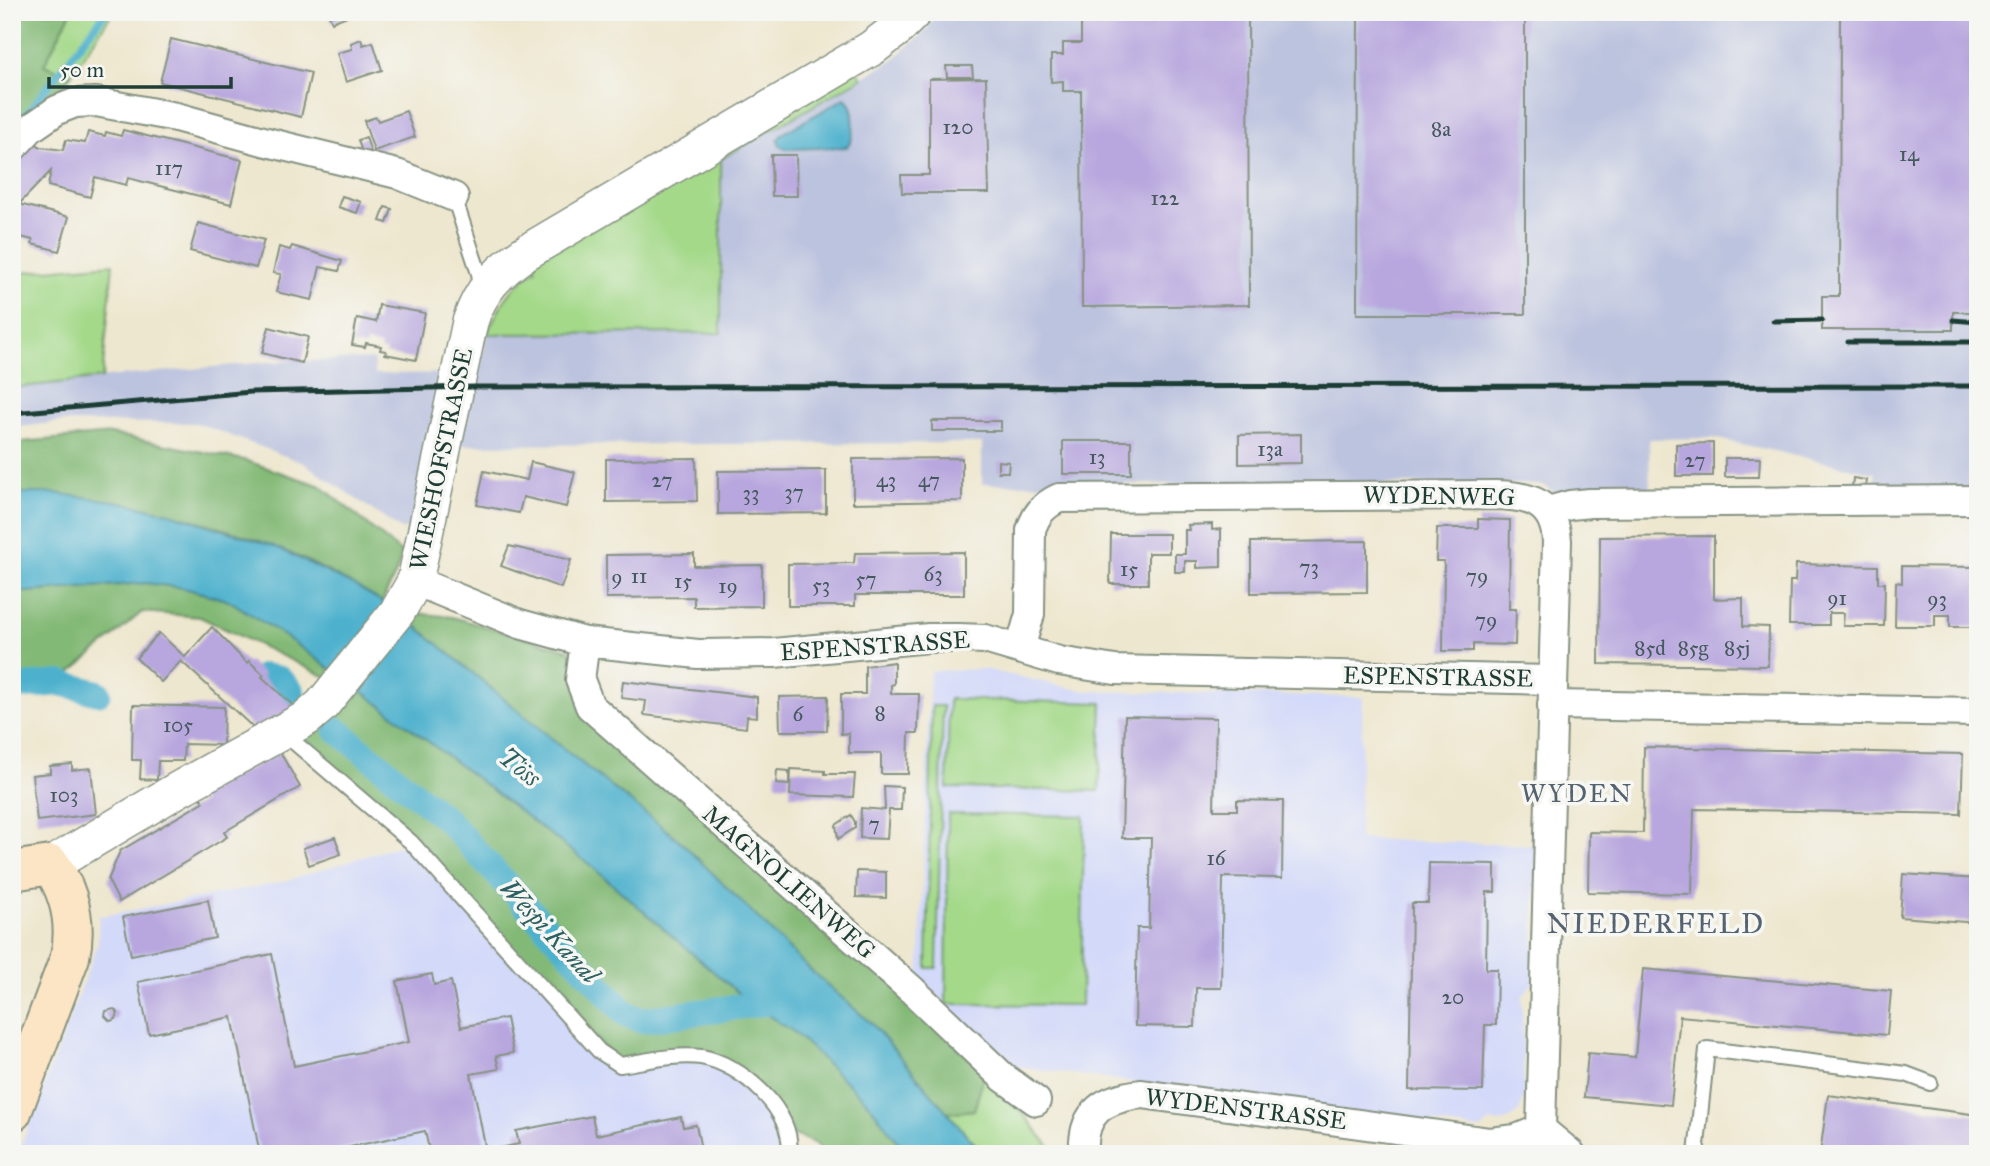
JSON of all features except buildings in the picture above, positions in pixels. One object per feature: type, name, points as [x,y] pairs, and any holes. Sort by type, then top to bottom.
[{"type":"main road","points":[[12,871],[51,865],[62,881],[73,919],[74,939],[70,957],[12,1112]]},
{"type":"street","name":"WIESHOFSTRASSE","points":[[51,865],[177,790],[307,718],[339,684],[398,611],[415,581],[470,322],[484,289],[503,270],[525,253],[872,48],[914,12]]},
{"type":"street","points":[[12,148],[40,120],[57,110],[75,103],[96,102],[176,117],[397,174],[454,197]]},
{"type":"street","name":"WYDENWEG","points":[[1020,649],[1029,623],[1031,530],[1034,520],[1044,507],[1059,498],[1496,495],[1526,497],[1548,511],[1590,503],[1978,500]]},
{"type":"street","points":[[1548,511],[1556,527],[1557,541],[1541,1129],[1571,1154]]},
{"type":"street","name":"ESPENSTRASSE","points":[[415,581],[520,624],[585,642],[698,654],[774,653],[915,639],[985,639],[1085,667],[1115,670],[1978,712]]},
{"type":"street","name":"MAGNOLIENWEG","points":[[585,642],[580,680],[590,706],[912,990],[1004,1077],[1036,1101]]},
{"type":"street","name":"WYDENSTRASSE","points":[[1084,1154],[1083,1143],[1089,1123],[1099,1107],[1117,1097],[1142,1094],[1490,1142],[1516,1139],[1541,1129]]},
{"type":"lane","points":[[454,197],[484,289]]},
{"type":"lane","points":[[287,730],[294,742],[411,842],[599,1051],[620,1065],[670,1057],[702,1057],[730,1067],[756,1086],[779,1111],[790,1133],[789,1154]]},
{"type":"lane","points":[[1696,1154],[1707,1049],[1906,1074],[1930,1083]]},
{"type":"shaded area","points":[[939,12],[1978,12],[1978,493],[1875,494],[1875,473],[1713,438],[1649,439],[1650,496],[1560,495],[1542,485],[1529,484],[982,484],[982,443],[430,445],[413,526],[401,530],[304,463],[197,423],[59,422],[12,428],[12,388],[54,382],[266,362],[373,359],[375,374],[478,373],[487,334],[720,333],[721,159],[891,61],[924,33]]},
{"type":"shaded area","points":[[983,669],[1084,691],[1363,697],[1359,839],[1536,845],[1533,982],[1522,997],[1524,1096],[1519,1112],[1500,1123],[1490,1122],[1481,1130],[1008,1065],[919,979],[930,671]]},
{"type":"shaded area","points":[[411,842],[702,1057],[756,1086],[790,1133],[781,1154],[18,1154],[98,944],[99,915],[282,882]]},
{"type":"green space","points":[[12,12],[71,12],[44,65],[71,75],[31,128],[12,148]]},
{"type":"green space","points":[[71,12],[113,12],[71,75],[44,65]]},
{"type":"green space","points":[[851,60],[862,78],[721,159],[721,333],[487,334],[507,297],[536,269],[525,253]]},
{"type":"green space","points":[[113,264],[102,378],[12,388],[12,273]]},
{"type":"green space","points":[[111,434],[244,460],[321,486],[402,553],[382,602],[301,558],[209,524],[112,501],[12,493],[12,443]]},
{"type":"green space","points":[[146,583],[184,588],[230,601],[366,694],[589,864],[752,1005],[794,1032],[869,1104],[907,1154],[824,1154],[816,1144],[790,1133],[756,1086],[702,1057],[620,1065],[411,842],[294,742],[339,683],[200,617],[142,612],[61,681],[12,691],[12,593]]},
{"type":"green space","points":[[398,611],[452,617],[583,654],[580,680],[985,1073],[974,1110],[948,1113],[872,1024],[809,969],[680,841]]},
{"type":"green space","points":[[949,699],[1102,703],[1099,791],[947,788]]},
{"type":"green space","points":[[932,706],[943,706],[937,968],[927,968]]},
{"type":"green space","points":[[948,814],[1084,816],[1081,1005],[946,1004]]},
{"type":"green space","points":[[985,1073],[1012,1100],[1056,1154],[984,1154],[948,1113],[974,1110]]},
{"type":"water","points":[[845,98],[849,102],[854,122],[847,147],[787,149],[780,146],[778,140],[782,134]]},
{"type":"water","name":"Töss","points":[[12,493],[53,493],[115,501],[170,513],[274,546],[353,585],[398,611],[680,841],[809,969],[872,1024],[983,1154],[907,1154],[869,1104],[794,1032],[752,1005],[589,864],[366,694],[230,601],[184,588],[146,583],[12,593]]},
{"type":"waterway","points":[[20,122],[106,12]]},
{"type":"waterway","name":"Wespi Kanal","points":[[264,676],[280,679],[292,692]]},
{"type":"waterway","name":"Wespi Kanal","points":[[12,687],[61,683],[98,693]]},
{"type":"waterway","name":"Wespi Kanal","points":[[337,730],[447,820],[626,1014],[642,1020],[787,1000]]},
{"type":"railway","points":[[1773,321],[1822,320]]},
{"type":"railway","points":[[1953,320],[1978,322]]},
{"type":"railway","points":[[1848,342],[1978,342]]},
{"type":"railway","points":[[12,413],[251,392],[475,387],[1978,386]]},
{"type":"district","name":"WYDEN","points":[[1577,793]]},
{"type":"district","name":"NIEDERFELD","points":[[1656,923]]}]
